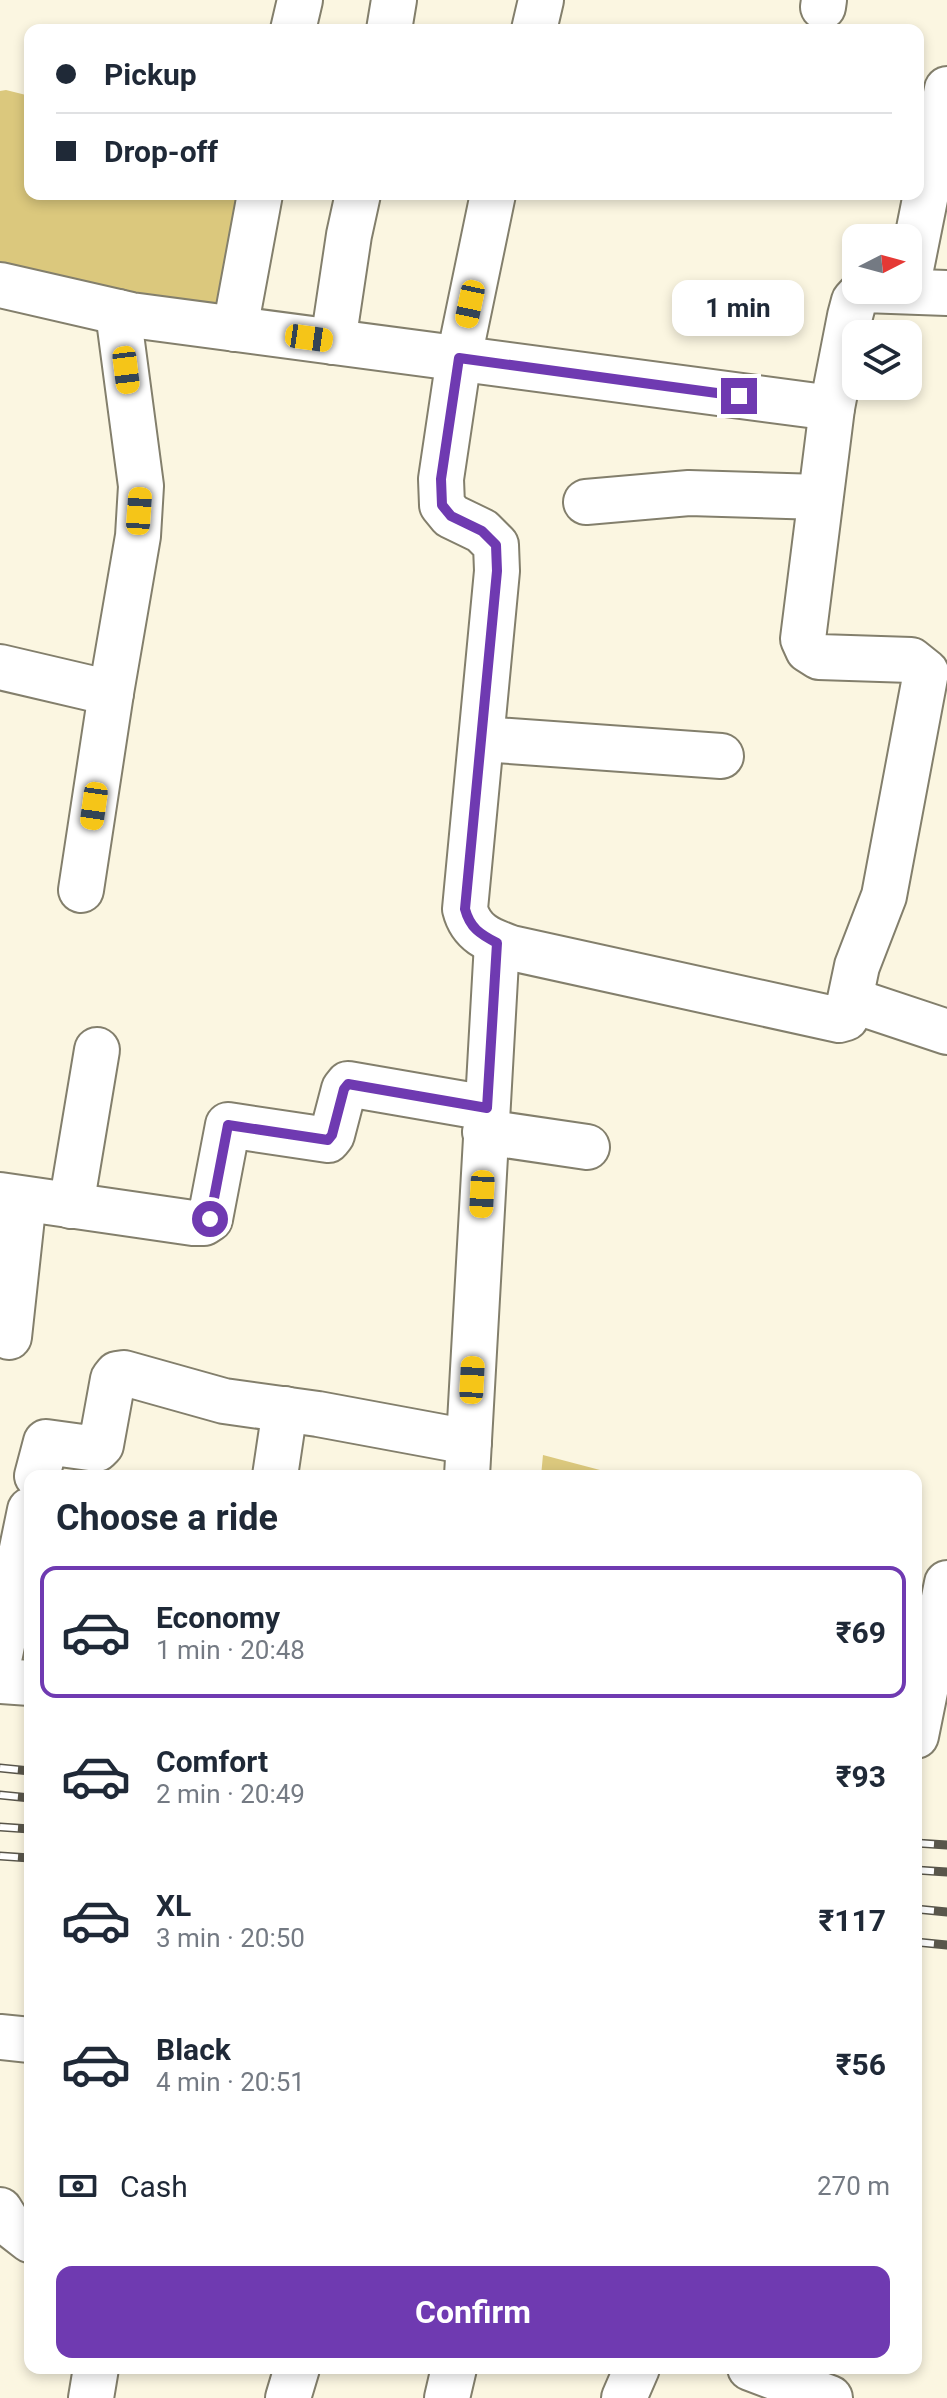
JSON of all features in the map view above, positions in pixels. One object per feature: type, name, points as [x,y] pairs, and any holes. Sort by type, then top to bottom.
[{"type":"street","points":[[294,24],[300,0]]},
{"type":"street","points":[[390,24],[394,0]]},
{"type":"street","points":[[535,24],[541,0]]},
{"type":"street","points":[[922,256],[947,89]]},
{"type":"street","points":[[235,329],[259,200]]},
{"type":"street","points":[[333,342],[357,200]]},
{"type":"street","points":[[492,200],[459,358],[441,479],[442,505],[451,516],[482,531],[496,545],[497,571],[465,909],[469,922],[480,934],[511,948],[839,1020],[846,1018],[857,966],[884,896],[926,672],[911,660],[819,657],[808,650],[803,639],[832,408],[853,304]]},
{"type":"street","points":[[0,285],[118,312],[832,408]]},
{"type":"street","points":[[81,890],[138,536],[141,486],[118,312]]},
{"type":"street","points":[[586,502],[689,493],[820,497]]},
{"type":"street","points":[[0,667],[111,693]]},
{"type":"street","points":[[482,739],[721,756]]},
{"type":"street","points":[[39,1470],[46,1442],[97,1449],[101,1445],[113,1379],[117,1374],[124,1373],[224,1401],[285,1409],[468,1459],[497,943]]},
{"type":"street","points":[[851,1000],[947,1032]]},
{"type":"street","points":[[71,1206],[97,1050]]},
{"type":"street","points":[[9,1337],[12,1197],[204,1223],[210,1219],[228,1125],[328,1140],[348,1084],[587,1147]]},
{"type":"street","points":[[276,1470],[285,1409]]},
{"type":"street","points":[[0,1655],[24,1539]]},
{"type":"street","points":[[922,1706],[947,1583]]},
{"type":"street","points":[[0,1681],[24,1683]]},
{"type":"street","points":[[922,1750],[947,1733]]},
{"type":"street","points":[[0,2037],[24,2039]]},
{"type":"street","points":[[91,2398],[95,2374]]},
{"type":"street","points":[[288,2398],[295,2374]]},
{"type":"street","points":[[447,2398],[453,2374]]},
{"type":"street","points":[[624,2398],[634,2374]]},
{"type":"street","points":[[766,2374],[830,2398]]},
{"type":"shaded area","points":[[0,91],[24,94],[24,200],[239,200],[230,307],[123,301],[0,266]]},
{"type":"shaded area","points":[[543,1455],[600,1470],[542,1470]]},
{"type":"railway","points":[[0,1768],[24,1770]]},
{"type":"railway","points":[[0,1795],[24,1797]]},
{"type":"railway","points":[[0,1827],[24,1829]]},
{"type":"railway","points":[[922,1843],[947,1845]]},
{"type":"railway","points":[[0,1856],[24,1858]]},
{"type":"railway","points":[[922,1870],[947,1872]]},
{"type":"railway","points":[[922,1910],[947,1912]]},
{"type":"railway","points":[[922,1943],[947,1945]]},
{"type":"route","points":[[210,1219],[228,1125],[328,1140],[348,1084],[487,1108],[497,943],[480,934],[469,922],[465,909],[497,571],[496,545],[482,531],[451,516],[442,505],[441,479],[459,358],[739,396]]}]
